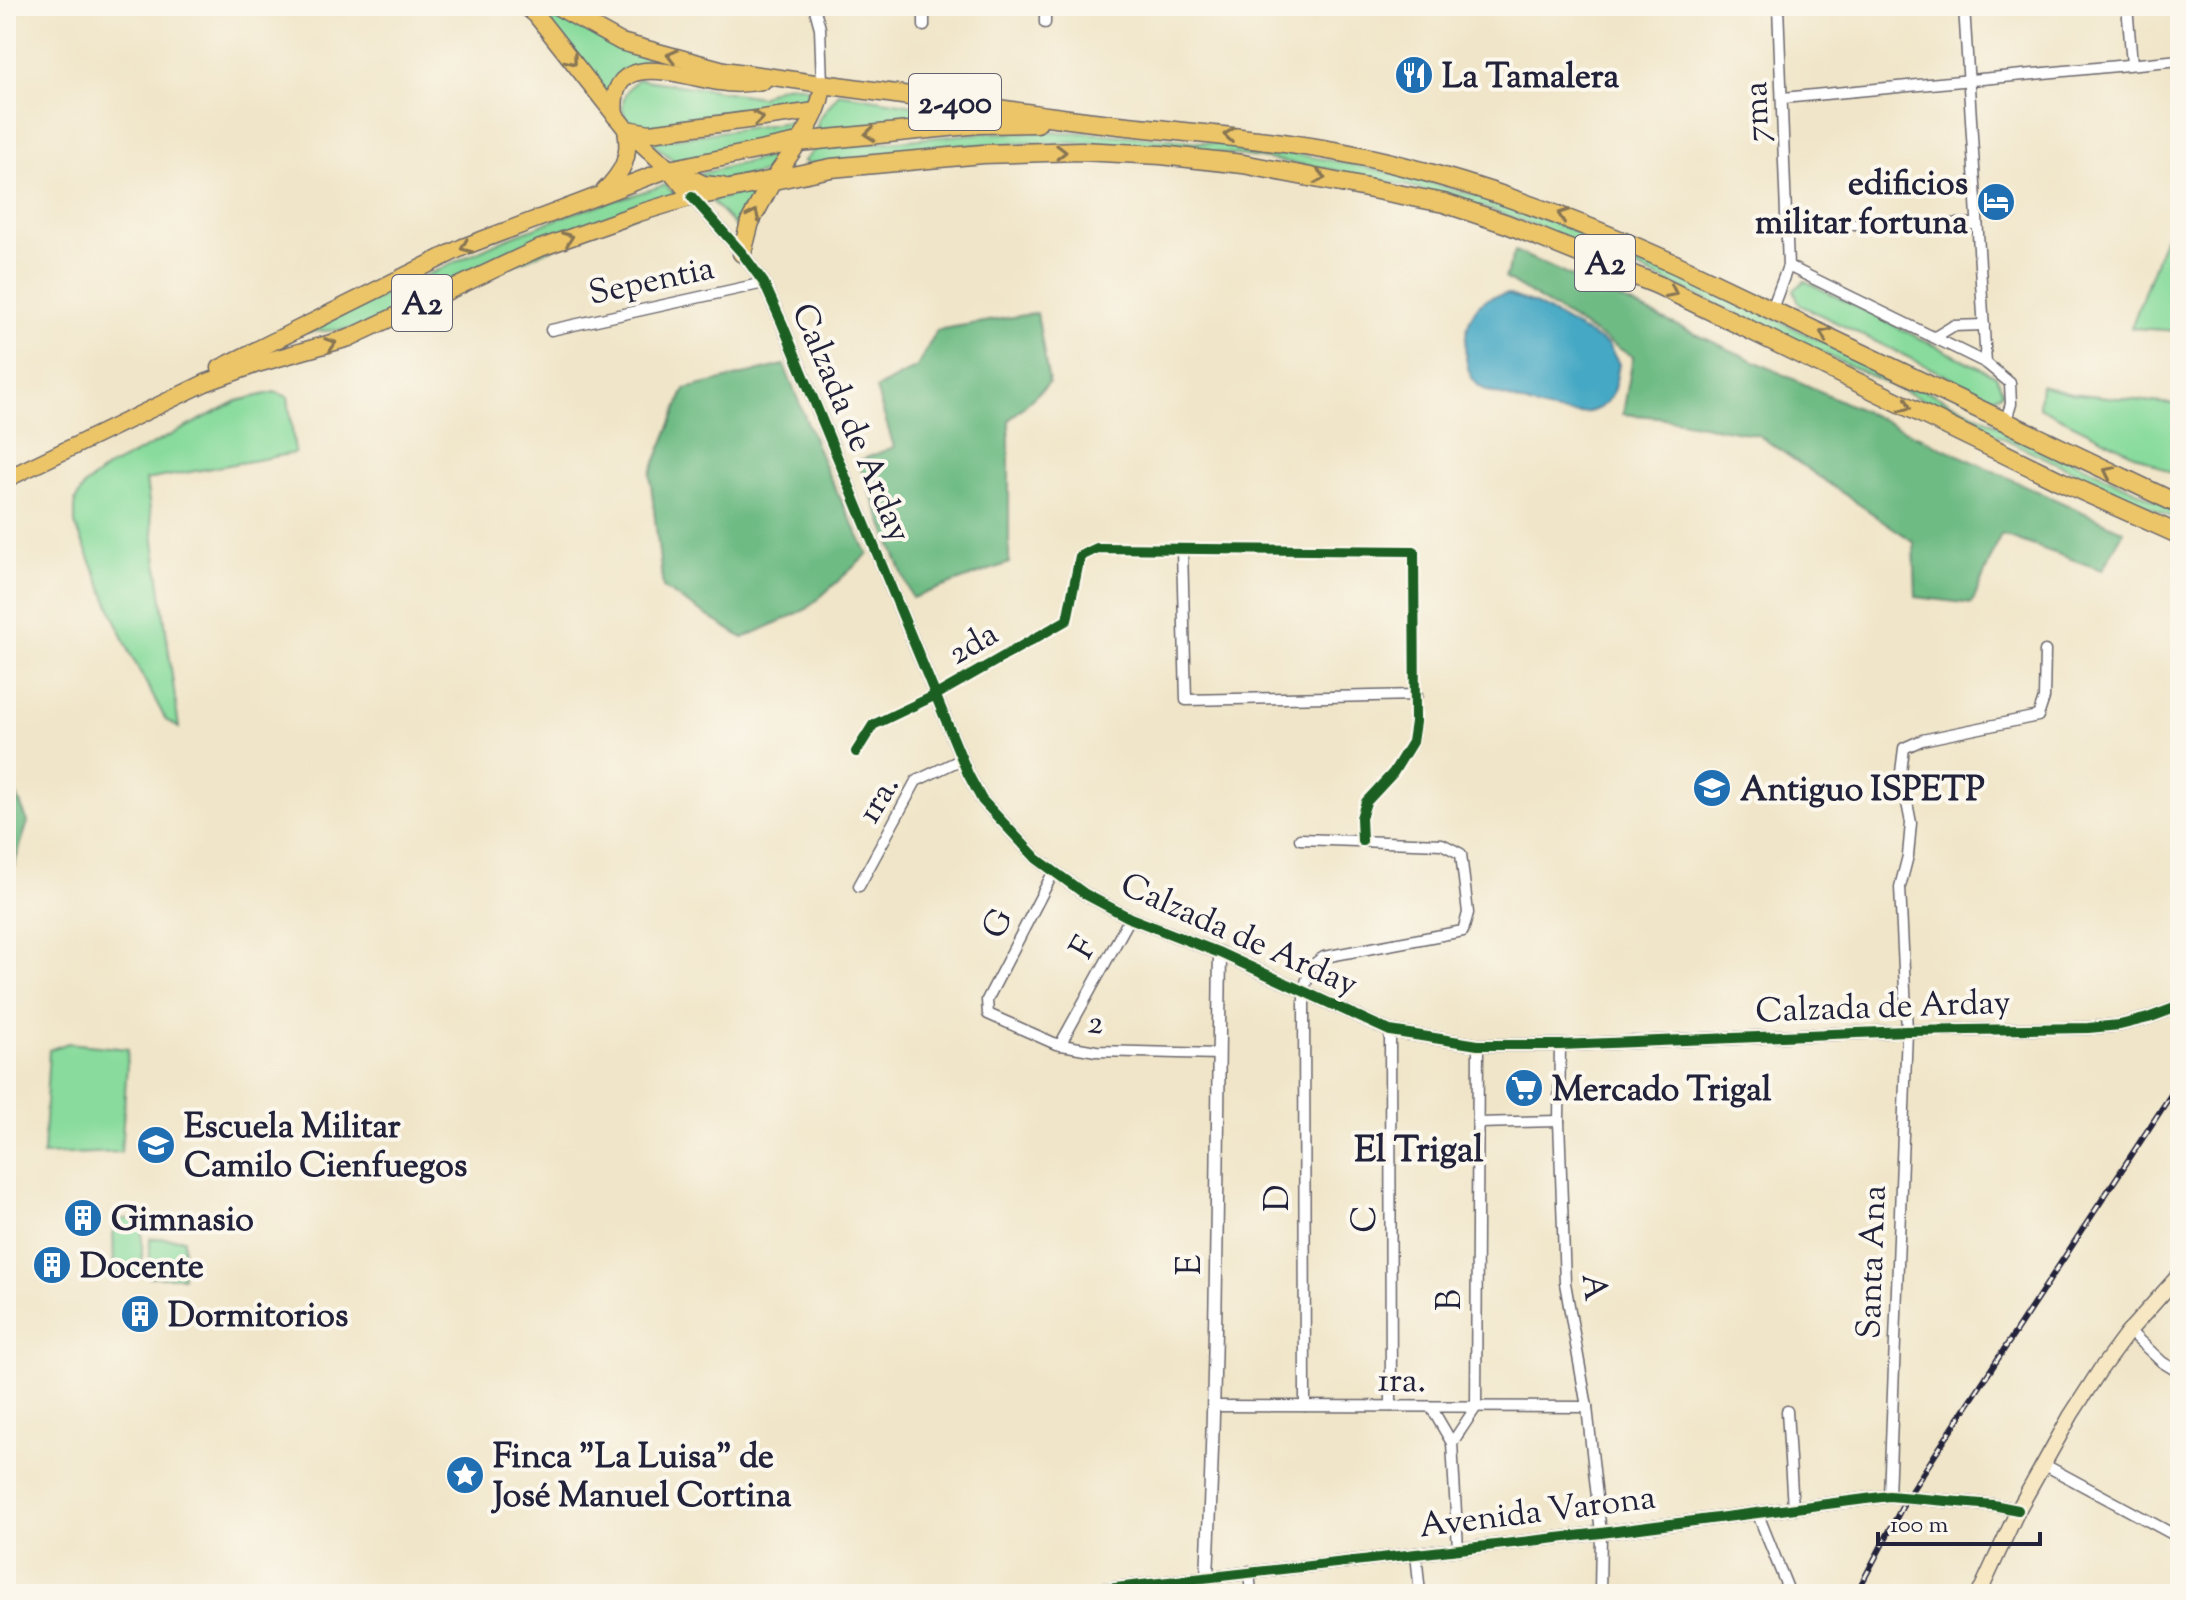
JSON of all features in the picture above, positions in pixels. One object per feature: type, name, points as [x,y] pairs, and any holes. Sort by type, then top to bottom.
[{"type":"highway","points":[[525,6],[553,36],[621,123],[669,169],[692,197]]},
{"type":"highway","name":"2-400","points":[[556,6],[621,42],[724,70],[1087,121]]},
{"type":"highway","points":[[600,195],[621,173],[627,160],[621,123],[613,99],[616,88],[627,76],[652,70],[740,84],[776,78]]},
{"type":"highway","points":[[742,253],[750,222],[816,111],[822,84]]},
{"type":"highway","points":[[621,123],[650,133],[816,111]]},
{"type":"highway","name":"A2","points":[[6,479],[153,407],[292,331],[463,247],[669,169],[798,142],[979,124],[1087,121],[1248,137],[1387,162],[1510,196],[1594,227],[1772,309],[2180,505]]},
{"type":"highway","name":"A2","points":[[153,407],[237,371],[349,338],[535,250],[692,197],[831,168],[983,154],[1080,151],[1161,155],[1243,164],[1379,189],[1457,207],[1507,224],[1658,285],[2058,480],[2180,535]]},
{"type":"highway","points":[[669,169],[709,187],[736,187]]},
{"type":"highway","points":[[291,356],[292,331]]},
{"type":"main road","points":[[1979,1594],[2018,1510],[2100,1370],[2129,1331],[2180,1274]]},
{"type":"street","points":[[814,6],[820,28],[822,84]]},
{"type":"street","points":[[924,6],[924,26]]},
{"type":"street","points":[[1045,6],[1045,23]]},
{"type":"street","name":"7ma","points":[[1772,309],[1788,266],[1778,6]]},
{"type":"street","points":[[1964,6],[1986,363]]},
{"type":"street","points":[[2127,6],[2132,64]]},
{"type":"street","points":[[1783,98],[2180,60]]},
{"type":"street","name":"Calzada de Arday","points":[[692,197],[764,283],[962,759],[982,800],[1037,859],[1085,894],[1130,918],[1220,953],[1390,1031],[1478,1045],[2088,1028],[2148,1018],[2180,1006]]},
{"type":"street","points":[[1785,224],[1977,224]]},
{"type":"street","points":[[1788,266],[1986,363],[2010,383],[2011,404],[2006,420]]},
{"type":"street","name":"Sepentia","points":[[551,330],[764,283]]},
{"type":"street","points":[[1935,337],[1953,326],[1984,325]]},
{"type":"street","name":"2da","points":[[856,752],[873,725],[936,695],[1067,620],[1080,556],[1097,548],[1182,549]]},
{"type":"street","points":[[1362,841],[1361,818],[1366,802],[1393,773],[1412,742],[1417,695],[1414,551],[1182,549],[1186,700],[1417,695]]},
{"type":"street","name":"Santa Ana","points":[[1889,1496],[1907,1031],[1900,887],[1908,856],[1911,823],[1901,772],[1904,748],[1922,740],[2038,716],[2044,698],[2045,651]]},
{"type":"street","name":"1ra.","points":[[859,886],[916,781],[962,759]]},
{"type":"street","points":[[1300,839],[1442,844],[1461,854],[1468,913],[1463,931],[1324,957],[1316,961],[1310,970],[1304,990]]},
{"type":"street","name":"G","points":[[987,1000],[1054,871]]},
{"type":"street","name":"F","points":[[1060,1045],[1130,918]]},
{"type":"street","name":"E","points":[[1207,1576],[1215,1406],[1220,953]]},
{"type":"street","name":"D","points":[[1304,990],[1305,1406]]},
{"type":"street","name":"2","points":[[987,1000],[987,1010],[992,1018],[1060,1045],[1096,1051],[1219,1054]]},
{"type":"street","name":"C","points":[[1390,1031],[1391,1406]]},
{"type":"street","name":"B","points":[[1476,1407],[1478,1045]]},
{"type":"street","name":"A","points":[[1560,1045],[1559,1121],[1565,1283],[1587,1407],[1601,1533],[1600,1594]]},
{"type":"street","points":[[1478,1123],[1559,1121]]},
{"type":"street","points":[[2129,1331],[2162,1362],[2180,1373]]},
{"type":"street","name":"1ra.","points":[[1215,1406],[1587,1407]]},
{"type":"street","points":[[1431,1407],[1452,1443],[1458,1548]]},
{"type":"street","points":[[1452,1443],[1476,1407]]},
{"type":"street","points":[[1787,1411],[1793,1508]]},
{"type":"street","points":[[2043,1464],[2180,1538]]},
{"type":"street","name":"Avenida Varona","points":[[1062,1594],[1601,1533],[1889,1496],[1979,1503],[2018,1510]]},
{"type":"street","points":[[1757,1512],[1790,1594]]},
{"type":"street","points":[[1416,1553],[1420,1594]]},
{"type":"street","points":[[1249,1571],[1251,1594]]},
{"type":"green space","points":[[534,6],[545,6],[612,46],[669,66],[619,75],[605,94]]},
{"type":"green space","points":[[638,79],[761,97],[774,89],[794,85],[815,92],[813,104],[656,128],[637,125],[625,115],[625,96]]},
{"type":"green space","points":[[839,93],[932,108],[933,114],[928,120],[815,132],[819,119]]},
{"type":"green space","points":[[802,120],[796,137],[679,165],[651,142]]},
{"type":"green space","points":[[1068,132],[1172,139],[1328,160],[1430,182],[1526,212],[1616,247],[1749,306],[2180,512],[2180,521],[1621,261],[1499,213],[1416,188],[1253,157],[1087,143],[977,145],[811,164],[803,162],[815,149],[980,133]]},
{"type":"green space","points":[[775,155],[780,159],[771,171],[715,181],[695,175]]},
{"type":"green space","points":[[665,185],[678,197],[356,329],[304,332],[503,240],[570,214]]},
{"type":"green space","points":[[763,188],[738,229],[711,201]]},
{"type":"green space","points":[[2165,236],[2180,237],[2180,331],[2131,328]]},
{"type":"green space","points":[[1515,251],[2124,531],[2102,570],[2001,534],[1972,604],[1916,597],[1914,542],[1758,435],[1658,417],[1623,414],[1633,357],[1505,278]]},
{"type":"green space","points":[[1805,281],[1996,376],[2003,392],[1992,398],[1800,305],[1794,290]]},
{"type":"green space","points":[[1037,313],[1049,383],[1009,420],[1009,563],[912,598],[858,461],[894,447],[876,389],[917,367],[937,330]]},
{"type":"green space","points":[[784,365],[827,472],[868,554],[807,609],[743,638],[663,588],[650,475],[685,389]]},
{"type":"green space","points":[[2041,385],[2071,393],[2180,405],[2180,477],[2039,407]]},
{"type":"green space","points":[[275,392],[288,397],[295,453],[146,480],[179,728],[166,720],[130,653],[75,524],[75,501],[85,485],[107,468],[237,401]]},
{"type":"green space","points":[[6,769],[28,822],[6,890]]},
{"type":"green space","points":[[68,1043],[128,1049],[121,1152],[43,1155],[49,1050]]},
{"type":"green space","points":[[113,1219],[142,1219],[142,1276],[114,1276]]},
{"type":"green space","points":[[150,1238],[184,1239],[183,1277],[149,1277]]},
{"type":"water","points":[[1507,294],[1537,305],[1608,345],[1619,364],[1612,394],[1605,404],[1582,413],[1553,411],[1495,394],[1477,384],[1467,366],[1467,328],[1477,308],[1487,299]]},
{"type":"railway","points":[[1856,1594],[1908,1496],[2180,1081]]},
{"type":"cycle path","points":[[692,197],[764,283],[968,774],[982,800],[1037,859],[1085,894],[1130,918],[1220,953],[1390,1031],[1478,1045],[2088,1028],[2120,1025],[2180,1006]]},
{"type":"cycle path","points":[[856,752],[873,725],[936,695],[1067,620],[1080,556],[1097,548],[1414,551],[1415,722],[1412,742],[1393,773],[1366,802],[1361,818],[1362,841]]},
{"type":"cycle path","points":[[1062,1594],[1601,1533],[1889,1496],[2018,1510]]},
{"type":"place","name":"La Tamalera","points":[[1414,75]]},
{"type":"place","name":"edificios militar fortuna","points":[[1996,202]]},
{"type":"place","name":"Antiguo ISPETP","points":[[1712,788]]},
{"type":"place","name":"Mercado Trigal","points":[[1524,1088]]},
{"type":"place","name":"Escuela Militar Camilo Cienfuegos","points":[[156,1145]]},
{"type":"place","name":"Gimnasio","points":[[83,1218]]},
{"type":"place","name":"Docente","points":[[52,1265]]},
{"type":"place","name":"Dormitorios","points":[[140,1314]]},
{"type":"place","name":"Finca \"La Luisa\" de José Manuel Cortina","points":[[465,1475]]},
{"type":"district","name":"El Trigal","points":[[1419,1148]]}]
